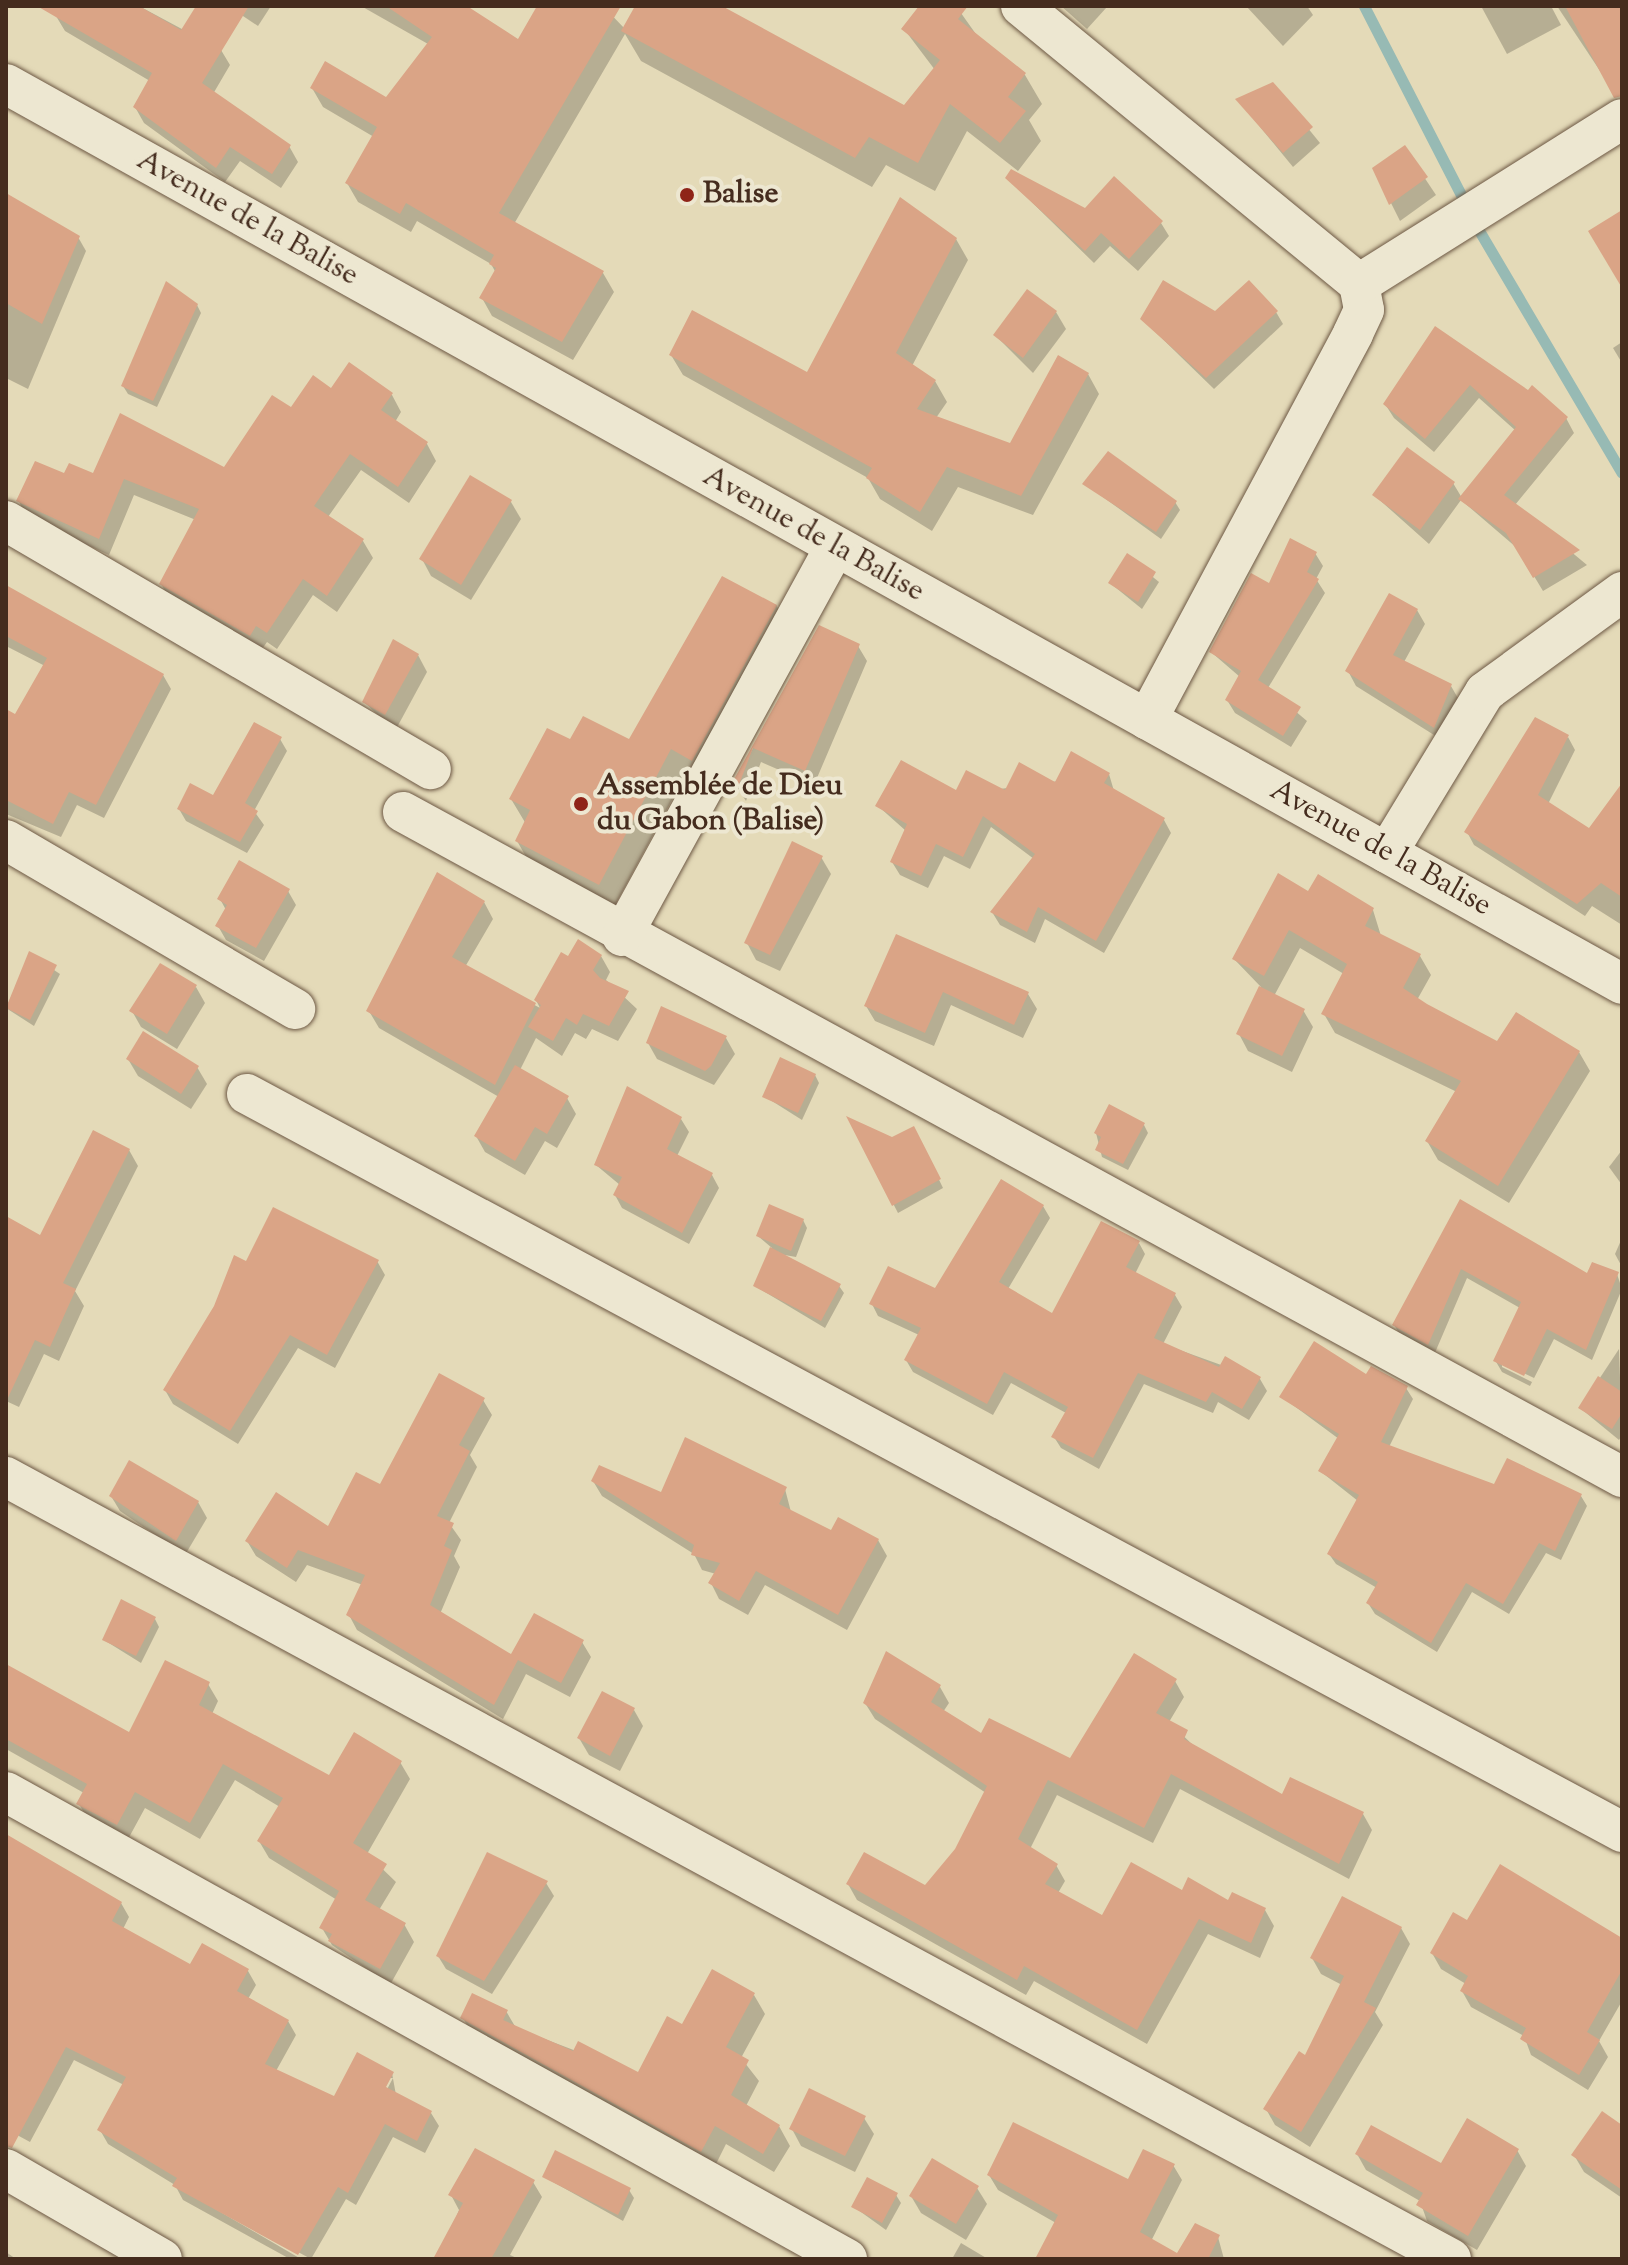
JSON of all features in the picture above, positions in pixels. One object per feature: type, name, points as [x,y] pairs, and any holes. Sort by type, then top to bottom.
[{"type":"street","points":[[1021,6],[1359,284],[1364,310],[1147,719]]},
{"type":"street","name":"Avenue de la Balise","points":[[6,84],[1622,984]]},
{"type":"street","points":[[1359,284],[1622,119]]},
{"type":"street","points":[[6,521],[431,769]]},
{"type":"street","points":[[622,936],[835,547]]},
{"type":"street","points":[[1387,853],[1485,692],[1622,592]]},
{"type":"street","points":[[403,812],[622,936],[1622,1477]]},
{"type":"street","points":[[6,840],[295,1009]]},
{"type":"street","points":[[247,1094],[1622,1832]]},
{"type":"street","points":[[6,1477],[1451,2259]]},
{"type":"street","points":[[6,1792],[847,2259]]},
{"type":"street","points":[[6,2169],[162,2259]]},
{"type":"building","points":[[37,6],[139,6],[181,30],[196,6],[249,6],[202,83],[291,145],[272,174],[230,147],[216,168],[133,107],[152,73]]},
{"type":"building","points":[[386,6],[467,6],[518,39],[537,6],[621,6],[499,213],[604,271],[562,342],[479,298],[496,268],[489,264],[494,255],[406,203],[400,214],[345,183],[377,127],[310,88],[325,61],[386,97],[432,37]]},
{"type":"building","points":[[635,6],[722,6],[904,105],[940,60],[901,29],[919,6],[968,6],[958,19],[1026,73],[1008,97],[1026,111],[1000,143],[950,104],[918,163],[869,137],[855,158],[621,31]]},
{"type":"building","points":[[1565,6],[1622,6],[1622,96],[1614,98]]},
{"type":"building","points":[[1273,82],[1313,127],[1283,153],[1235,99]]},
{"type":"building","points":[[1405,145],[1428,177],[1389,205],[1372,168]]},
{"type":"building","points":[[1011,169],[1085,208],[1114,176],[1163,221],[1129,259],[1101,233],[1085,251],[1005,178]]},
{"type":"building","points":[[6,193],[80,236],[42,324],[6,303]]},
{"type":"building","points":[[900,197],[957,238],[896,353],[936,380],[917,409],[1010,443],[1058,355],[1089,373],[1021,496],[947,467],[920,512],[866,478],[872,468],[669,355],[692,310],[807,372]]},
{"type":"building","points":[[1622,210],[1622,288],[1588,231]]},
{"type":"building","points":[[1163,280],[1215,311],[1249,280],[1278,311],[1206,378],[1140,319]]},
{"type":"building","points":[[166,281],[198,304],[153,401],[121,386]]},
{"type":"building","points":[[1027,289],[1057,311],[1023,358],[993,335]]},
{"type":"building","points":[[1435,326],[1528,390],[1532,385],[1568,417],[1504,495],[1580,550],[1533,578],[1506,533],[1458,499],[1516,427],[1470,385],[1425,439],[1383,404]]},
{"type":"building","points":[[349,362],[393,393],[381,410],[428,442],[398,487],[350,454],[314,506],[364,539],[327,596],[303,579],[267,633],[256,626],[250,636],[159,584],[199,509],[124,479],[99,539],[16,501],[35,461],[64,473],[69,463],[93,473],[120,413],[224,467],[272,395],[291,407],[313,375],[331,388]]},
{"type":"building","points":[[1407,447],[1455,482],[1420,530],[1372,495]]},
{"type":"building","points":[[1108,451],[1177,501],[1156,532],[1082,484]]},
{"type":"building","points":[[470,475],[512,500],[461,585],[419,559]]},
{"type":"building","points":[[1290,538],[1317,552],[1307,572],[1319,579],[1258,680],[1301,707],[1283,736],[1225,700],[1241,671],[1209,652],[1251,573],[1269,583]]},
{"type":"building","points":[[1127,553],[1156,572],[1138,602],[1108,583]]},
{"type":"building","points":[[722,576],[777,605],[692,761],[671,749],[599,885],[515,841],[530,810],[509,799],[547,728],[570,739],[583,716],[629,739]]},
{"type":"building","points":[[6,585],[164,674],[96,805],[69,792],[53,824],[6,800],[6,709],[15,714],[47,658],[6,636]]},
{"type":"building","points":[[1389,593],[1418,609],[1393,655],[1452,684],[1434,728],[1345,671]]},
{"type":"building","points":[[819,625],[860,644],[805,771],[753,748],[738,787],[732,783]]},
{"type":"building","points":[[393,639],[419,654],[385,715],[362,702]]},
{"type":"building","points":[[1535,717],[1569,735],[1538,795],[1589,828],[1622,783],[1622,897],[1601,883],[1577,904],[1464,832]]},
{"type":"building","points":[[254,722],[282,737],[245,803],[258,811],[240,842],[177,809],[190,783],[213,795]]},
{"type":"building","points":[[1071,751],[1110,773],[1104,783],[1165,818],[1096,941],[1038,907],[1027,932],[990,912],[1035,854],[983,816],[963,857],[936,844],[921,876],[890,862],[907,824],[875,806],[901,760],[956,790],[966,770],[1005,790],[1019,762],[1055,782]]},
{"type":"building","points":[[792,841],[823,856],[770,955],[744,943]]},
{"type":"building","points":[[239,860],[290,889],[256,948],[215,926],[227,905],[217,899]]},
{"type":"building","points":[[437,872],[485,901],[452,957],[536,1003],[495,1085],[366,1011]]},
{"type":"building","points":[[1278,873],[1308,891],[1318,874],[1374,908],[1365,926],[1421,954],[1403,988],[1427,1004],[1497,1041],[1516,1012],[1580,1051],[1498,1186],[1425,1141],[1461,1081],[1321,1014],[1347,964],[1289,930],[1264,976],[1232,959]]},
{"type":"building","points":[[896,934],[1029,992],[1014,1025],[943,992],[925,1033],[864,1006]]},
{"type":"building","points":[[578,939],[602,955],[593,970],[600,978],[629,991],[609,1026],[583,1014],[577,1025],[566,1018],[553,1041],[528,1027],[541,1005],[534,1000],[561,952],[568,956]]},
{"type":"building","points":[[29,951],[57,965],[30,1020],[6,1008]]},
{"type":"building","points":[[160,963],[197,985],[167,1034],[129,1011]]},
{"type":"building","points":[[1259,986],[1305,1009],[1282,1056],[1236,1034]]},
{"type":"building","points":[[661,1006],[727,1036],[711,1066],[705,1071],[646,1043]]},
{"type":"building","points":[[143,1031],[199,1066],[181,1094],[126,1059]]},
{"type":"building","points":[[780,1057],[816,1074],[798,1113],[762,1097]]},
{"type":"building","points":[[515,1065],[569,1096],[547,1134],[535,1127],[515,1161],[474,1136]]},
{"type":"building","points":[[627,1086],[682,1117],[667,1149],[713,1173],[682,1233],[613,1195],[622,1177],[594,1165]]},
{"type":"building","points":[[1109,1104],[1145,1123],[1123,1164],[1095,1150],[1101,1137],[1094,1133]]},
{"type":"building","points":[[846,1116],[892,1137],[914,1126],[941,1179],[892,1206]]},
{"type":"building","points":[[93,1130],[130,1149],[63,1283],[76,1289],[50,1347],[35,1340],[6,1402],[6,1216],[40,1235]]},
{"type":"building","points":[[1001,1179],[1044,1205],[999,1282],[1052,1313],[1101,1221],[1140,1241],[1126,1267],[1176,1293],[1154,1338],[1219,1367],[1225,1356],[1261,1377],[1242,1409],[1212,1392],[1206,1402],[1138,1373],[1093,1458],[1051,1437],[1068,1407],[1004,1372],[987,1404],[904,1360],[921,1328],[869,1304],[888,1266],[935,1288]]},
{"type":"building","points":[[1460,1199],[1587,1273],[1592,1262],[1619,1272],[1586,1350],[1547,1329],[1524,1376],[1493,1361],[1521,1302],[1461,1269],[1428,1345],[1392,1325]]},
{"type":"building","points":[[769,1204],[804,1219],[791,1251],[756,1236]]},
{"type":"building","points":[[273,1207],[379,1260],[327,1355],[290,1335],[230,1431],[163,1390],[214,1306],[234,1255],[246,1261]]},
{"type":"building","points":[[770,1247],[841,1284],[821,1321],[753,1286]]},
{"type":"building","points":[[1314,1341],[1366,1374],[1371,1366],[1408,1386],[1381,1442],[1494,1484],[1507,1458],[1582,1494],[1555,1551],[1539,1543],[1503,1604],[1466,1583],[1431,1643],[1366,1603],[1378,1582],[1327,1554],[1359,1495],[1318,1471],[1339,1434],[1279,1397]]},
{"type":"building","points":[[439,1373],[485,1398],[459,1445],[470,1451],[437,1516],[454,1523],[444,1546],[452,1550],[430,1605],[511,1654],[534,1613],[584,1640],[561,1683],[518,1660],[494,1705],[346,1615],[365,1575],[298,1550],[287,1568],[245,1541],[276,1492],[328,1526],[356,1472],[380,1484]]},
{"type":"building","points":[[1598,1376],[1622,1392],[1622,1413],[1612,1429],[1578,1408]]},
{"type":"building","points":[[685,1437],[787,1487],[779,1504],[831,1530],[838,1517],[879,1539],[838,1615],[756,1571],[739,1601],[708,1583],[720,1563],[691,1555],[694,1545],[591,1481],[599,1465],[661,1492]]},
{"type":"building","points":[[129,1460],[199,1501],[176,1541],[109,1496]]},
{"type":"building","points":[[121,1599],[156,1617],[136,1656],[102,1640]]},
{"type":"building","points":[[886,1651],[941,1685],[931,1702],[981,1733],[989,1718],[1070,1758],[1134,1653],[1177,1679],[1156,1713],[1188,1730],[1184,1739],[1282,1794],[1290,1777],[1364,1812],[1339,1864],[1171,1774],[1144,1828],[1048,1780],[1018,1839],[1058,1864],[1045,1884],[1102,1915],[1131,1862],[1182,1890],[1188,1877],[1228,1900],[1232,1892],[1266,1908],[1251,1943],[1199,1919],[1137,2030],[1024,1966],[1017,1980],[846,1884],[864,1852],[925,1885],[955,1849],[987,1786],[863,1703]]},
{"type":"building","points":[[165,1660],[210,1682],[199,1705],[329,1775],[354,1732],[402,1761],[353,1843],[387,1864],[365,1900],[406,1923],[380,1969],[328,1941],[332,1934],[319,1928],[339,1891],[257,1841],[283,1798],[223,1764],[190,1823],[135,1792],[117,1825],[76,1804],[87,1784],[6,1739],[6,1664],[129,1732]]},
{"type":"building","points":[[602,1691],[635,1708],[610,1756],[577,1738]]},
{"type":"building","points":[[6,1834],[122,1902],[112,1921],[190,1964],[202,1943],[249,1969],[237,1991],[289,2020],[265,2064],[334,2096],[357,2052],[394,2072],[386,2087],[432,2111],[417,2141],[385,2124],[348,2193],[338,2187],[298,2255],[172,2186],[177,2178],[97,2130],[126,2077],[66,2047],[12,2148],[6,2146]]},
{"type":"building","points":[[487,1852],[548,1881],[484,1981],[436,1956]]},
{"type":"building","points":[[1500,1864],[1622,1938],[1622,1970],[1587,2032],[1600,2040],[1579,2075],[1520,2039],[1526,2028],[1460,1991],[1468,1976],[1430,1953],[1453,1912],[1467,1920]]},
{"type":"building","points":[[1342,1896],[1402,1927],[1364,2002],[1376,2008],[1301,2132],[1263,2109],[1299,2051],[1305,2055],[1344,1976],[1310,1958]]},
{"type":"building","points":[[712,1969],[755,1993],[726,2047],[749,2060],[731,2095],[780,2125],[763,2154],[715,2126],[701,2152],[460,2018],[472,1993],[508,2010],[503,2020],[573,2051],[578,2041],[638,2072],[667,2016],[682,2024]]},
{"type":"building","points":[[809,2088],[866,2116],[845,2156],[789,2129]]},
{"type":"building","points":[[1602,2111],[1622,2125],[1622,2190],[1571,2155]]},
{"type":"building","points":[[1467,2118],[1519,2149],[1468,2236],[1416,2205],[1423,2193],[1355,2154],[1371,2125],[1441,2163]]},
{"type":"building","points":[[1013,2122],[1128,2179],[1143,2149],[1175,2164],[1140,2232],[1177,2253],[1195,2223],[1220,2235],[1208,2259],[1035,2259],[1058,2215],[987,2175]]},
{"type":"building","points":[[475,2148],[535,2180],[491,2259],[433,2259],[463,2203],[448,2195]]},
{"type":"building","points":[[555,2150],[631,2188],[618,2215],[542,2177]]},
{"type":"building","points":[[932,2158],[979,2186],[956,2224],[909,2196]]},
{"type":"building","points":[[867,2177],[898,2193],[882,2223],[851,2207]]},
{"type":"waterway","points":[[1364,6],[1467,206]]},
{"type":"waterway","points":[[1474,222],[1622,473]]},
{"type":"place","name":"Balise","points":[[687,195]]},
{"type":"place","name":"Assemblée de Dieu du Gabon (Balise)","points":[[581,804]]}]
